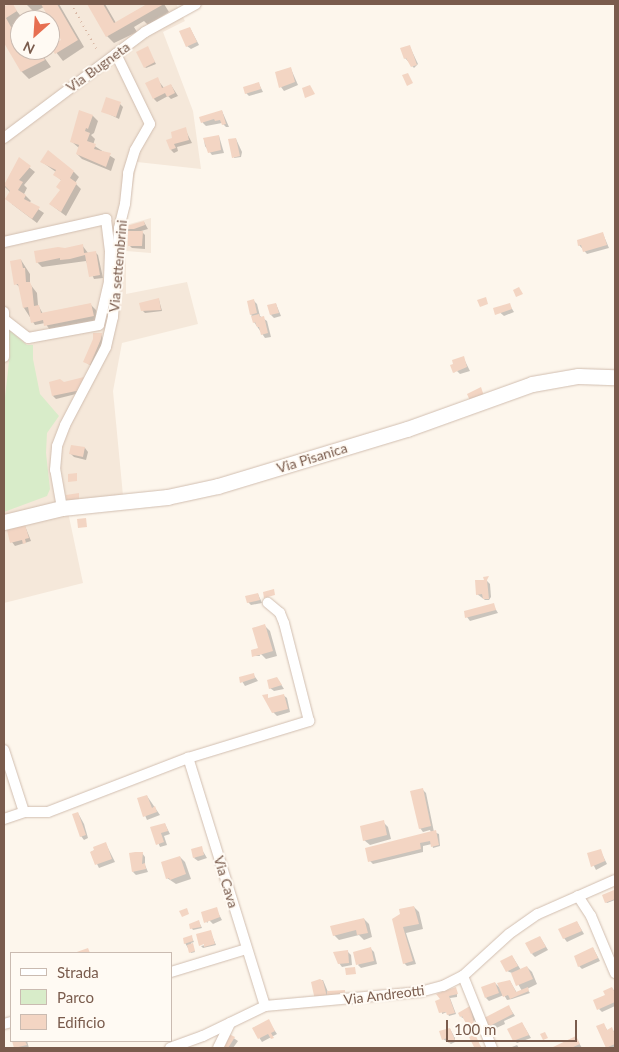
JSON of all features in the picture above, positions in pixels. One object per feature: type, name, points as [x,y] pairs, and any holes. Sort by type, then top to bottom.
[{"type":"street","name":"Via Bugneta","points":[[4,138],[145,32],[196,4]]},
{"type":"street","name":"Via settembrini","points":[[62,508],[55,470],[57,446],[65,425],[106,347],[113,317],[119,228],[125,204],[128,173],[135,150],[150,124],[116,54]]},
{"type":"street","points":[[4,242],[106,219],[110,251],[109,282],[98,325],[28,338],[5,316]]},
{"type":"street","points":[[4,357],[5,316]]},
{"type":"street","name":"Via Pisanica","points":[[4,522],[62,508],[167,498],[218,486],[408,428],[532,384],[578,376],[615,377]]},
{"type":"street","points":[[4,819],[24,812],[48,812],[188,758],[309,721],[284,623],[280,613],[268,603]]},
{"type":"street","points":[[4,750],[24,812]]},
{"type":"street","name":"Via Cava","points":[[188,758],[265,1006]]},
{"type":"street","name":"Via Andreotti","points":[[170,1048],[265,1006],[420,992],[463,976],[509,934],[538,914],[615,880]]},
{"type":"street","points":[[578,896],[591,916],[615,972]]},
{"type":"street","points":[[172,972],[246,949]]},
{"type":"street","points":[[463,976],[492,1048]]},
{"type":"street","points":[[218,1048],[230,1023]]},
{"type":"path","points":[[71,4],[98,50]]},
{"type":"shaded area","points":[[4,4],[176,4],[185,21],[163,32],[193,111],[201,169],[137,162],[126,225],[151,218],[151,253],[126,251],[126,294],[187,282],[198,324],[122,343],[113,391],[124,506],[68,512],[83,583],[4,603]]},
{"type":"green space","points":[[8,329],[27,345],[33,345],[33,359],[40,394],[59,416],[47,433],[46,453],[50,489],[47,496],[4,512],[4,406],[10,353]]},
{"type":"building","points":[[13,4],[16,10],[10,10],[10,15],[6,18],[10,25],[10,53],[4,43],[4,6]]},
{"type":"building","points":[[41,4],[57,4],[78,40],[60,51],[60,10],[44,10]]},
{"type":"building","points":[[87,4],[103,4],[114,23],[147,4],[164,4],[106,37]]},
{"type":"building","points":[[190,27],[197,42],[186,47],[179,31]]},
{"type":"building","points":[[410,45],[417,65],[411,67],[406,58],[404,59],[400,48]]},
{"type":"building","points":[[148,46],[155,62],[144,68],[136,52]]},
{"type":"building","points":[[14,60],[45,60],[21,72]]},
{"type":"building","points":[[291,67],[295,82],[279,88],[275,72]]},
{"type":"building","points":[[408,73],[413,83],[407,86],[402,75]]},
{"type":"building","points":[[158,77],[162,88],[171,84],[175,93],[167,97],[165,93],[153,99],[145,83]]},
{"type":"building","points":[[259,82],[261,89],[245,94],[243,87]]},
{"type":"building","points":[[310,85],[315,94],[305,98],[302,88]]},
{"type":"building","points":[[106,97],[121,102],[116,117],[101,112]]},
{"type":"building","points":[[79,110],[93,115],[88,129],[86,128],[85,131],[90,133],[87,141],[96,144],[94,149],[111,153],[106,167],[76,154],[79,145],[70,142]]},
{"type":"building","points":[[222,110],[226,124],[222,125],[220,120],[215,121],[214,119],[201,123],[199,117]]},
{"type":"building","points":[[186,127],[189,140],[174,144],[176,148],[170,150],[166,140],[172,138],[171,132]]},
{"type":"building","points":[[219,135],[221,150],[208,153],[203,138]]},
{"type":"building","points":[[236,138],[240,156],[232,158],[228,139]]},
{"type":"building","points":[[48,150],[74,171],[70,178],[77,183],[61,212],[49,204],[60,190],[56,187],[61,180],[53,175],[56,170],[40,162]]},
{"type":"building","points":[[19,157],[31,166],[19,180],[23,182],[18,190],[26,195],[24,199],[40,207],[32,219],[5,199],[10,191],[4,185]]},
{"type":"building","points":[[144,221],[145,225],[134,229],[123,229],[123,227]]},
{"type":"building","points":[[128,231],[143,231],[142,246],[128,246]]},
{"type":"building","points":[[603,232],[607,245],[583,252],[581,245],[578,246],[577,240]]},
{"type":"building","points":[[83,244],[84,253],[96,251],[100,275],[89,277],[85,255],[70,259],[60,260],[60,258],[36,263],[34,251]]},
{"type":"building","points":[[21,259],[23,268],[25,268],[26,282],[30,282],[32,287],[34,306],[39,305],[41,313],[91,303],[94,316],[44,326],[43,320],[31,323],[28,307],[23,308],[18,284],[14,285],[10,261]]},
{"type":"building","points":[[519,287],[523,294],[516,297],[513,290]]},
{"type":"building","points":[[486,297],[488,304],[480,307],[477,300]]},
{"type":"building","points":[[159,298],[161,310],[141,311],[139,303]]},
{"type":"building","points":[[254,299],[257,313],[250,315],[247,301]]},
{"type":"building","points":[[276,303],[279,313],[270,315],[267,305]]},
{"type":"building","points":[[510,303],[512,309],[495,315],[493,308]]},
{"type":"building","points":[[259,314],[260,317],[264,316],[268,333],[261,335],[259,327],[257,327],[255,322],[253,323],[251,316]]},
{"type":"building","points":[[93,333],[102,333],[90,365],[83,362],[93,339]]},
{"type":"building","points":[[464,356],[467,367],[453,373],[450,365],[453,364],[452,360]]},
{"type":"building","points":[[84,377],[81,390],[52,396],[49,382],[60,379],[64,382]]},
{"type":"building","points":[[481,387],[484,396],[470,401],[467,394]]},
{"type":"building","points":[[71,445],[85,447],[83,457],[69,454]]},
{"type":"building","points":[[77,473],[77,481],[68,482],[68,474]]},
{"type":"building","points":[[79,493],[79,500],[67,506],[66,495]]},
{"type":"building","points":[[86,518],[87,527],[78,528],[77,519]]},
{"type":"building","points":[[25,525],[29,538],[25,539],[26,543],[23,544],[22,540],[10,543],[7,530]]},
{"type":"building","points":[[489,576],[487,580],[489,599],[483,599],[482,594],[476,595],[475,580],[484,580],[483,577]]},
{"type":"building","points":[[274,589],[275,595],[264,598],[263,592]]},
{"type":"building","points":[[258,593],[260,600],[247,603],[245,596]]},
{"type":"building","points":[[494,603],[496,610],[465,618],[464,611]]},
{"type":"building","points":[[265,624],[273,651],[252,657],[251,650],[258,648],[252,628]]},
{"type":"building","points":[[254,673],[255,678],[240,683],[239,677]]},
{"type":"building","points":[[277,677],[282,685],[269,689],[267,680]]},
{"type":"building","points":[[268,694],[268,698],[284,694],[288,709],[272,713],[262,695]]},
{"type":"building","points":[[423,788],[431,826],[419,829],[410,791]]},
{"type":"building","points":[[147,795],[152,808],[155,806],[157,812],[143,817],[137,798]]},
{"type":"building","points":[[78,812],[86,835],[80,837],[72,814]]},
{"type":"building","points":[[384,820],[387,835],[363,841],[360,826]]},
{"type":"building","points":[[165,823],[168,831],[161,833],[164,842],[156,845],[150,827]]},
{"type":"building","points":[[436,830],[439,845],[431,847],[430,841],[420,843],[421,849],[368,862],[365,848]]},
{"type":"building","points":[[106,842],[112,859],[95,865],[90,852],[94,850],[93,847]]},
{"type":"building","points":[[202,846],[204,855],[193,858],[191,849]]},
{"type":"building","points":[[601,849],[605,861],[591,867],[587,853]]},
{"type":"building","points":[[143,852],[142,864],[145,863],[146,869],[132,872],[129,853]]},
{"type":"building","points":[[180,856],[186,874],[170,880],[169,878],[166,879],[161,862]]},
{"type":"building","points":[[614,890],[615,899],[605,903],[602,895]]},
{"type":"building","points":[[414,906],[419,924],[403,927],[413,961],[403,964],[392,919],[400,914],[399,909]]},
{"type":"building","points":[[217,907],[220,917],[204,923],[201,912]]},
{"type":"building","points":[[187,908],[189,914],[182,917],[179,911]]},
{"type":"building","points":[[364,918],[368,933],[357,935],[356,930],[333,936],[330,926]]},
{"type":"building","points":[[199,920],[201,927],[190,929],[189,924]]},
{"type":"building","points":[[577,921],[582,931],[563,939],[558,929]]},
{"type":"building","points":[[211,930],[215,944],[204,947],[204,944],[199,946],[196,934]]},
{"type":"building","points":[[192,935],[193,941],[184,944],[183,938]]},
{"type":"building","points":[[540,936],[546,947],[531,954],[525,943]]},
{"type":"building","points":[[193,943],[195,951],[189,953],[187,945]]},
{"type":"building","points":[[371,947],[374,961],[356,965],[353,952]]},
{"type":"building","points":[[593,947],[598,958],[578,967],[574,956]]},
{"type":"building","points":[[88,948],[90,952],[77,952]]},
{"type":"building","points":[[348,950],[349,963],[338,964],[333,952]]},
{"type":"building","points":[[512,955],[518,966],[506,972],[500,961]]},
{"type":"building","points":[[527,966],[533,979],[516,986],[511,973]]},
{"type":"building","points":[[355,967],[356,974],[346,975],[345,968]]},
{"type":"building","points":[[320,979],[323,981],[327,997],[315,1000],[311,982]]},
{"type":"building","points":[[510,980],[516,992],[528,987],[529,991],[510,999],[508,995],[503,997],[497,983]]},
{"type":"building","points":[[495,982],[499,993],[485,998],[481,987]]},
{"type":"building","points":[[456,987],[458,994],[449,996],[455,1013],[447,1015],[446,1012],[439,1013],[435,1001],[440,999],[436,994]]},
{"type":"building","points":[[612,987],[615,993],[615,1002],[597,1010],[593,1000],[605,995],[603,991]]},
{"type":"building","points":[[345,990],[345,998],[327,998],[327,991]]},
{"type":"building","points":[[509,1005],[513,1014],[488,1027],[484,1018]]},
{"type":"building","points":[[470,1006],[475,1027],[469,1029],[462,1016],[460,1017],[458,1013]]},
{"type":"building","points":[[269,1019],[275,1031],[271,1033],[274,1038],[271,1039],[268,1034],[258,1039],[252,1028]]},
{"type":"building","points":[[522,1022],[529,1035],[513,1041],[507,1029]]},
{"type":"building","points":[[604,1023],[607,1030],[612,1027],[615,1035],[615,1044],[606,1048],[596,1026]]},
{"type":"building","points":[[450,1028],[455,1040],[449,1043],[447,1038],[442,1040],[439,1031]]},
{"type":"building","points":[[545,1032],[548,1038],[543,1040],[540,1034]]},
{"type":"building","points":[[229,1034],[235,1037],[228,1048],[221,1048]]},
{"type":"building","points":[[475,1034],[482,1048],[474,1047],[469,1037]]},
{"type":"building","points":[[576,1036],[580,1044],[571,1048],[551,1048]]},
{"type":"building","points":[[12,1042],[26,1042],[27,1045],[14,1048]]}]
